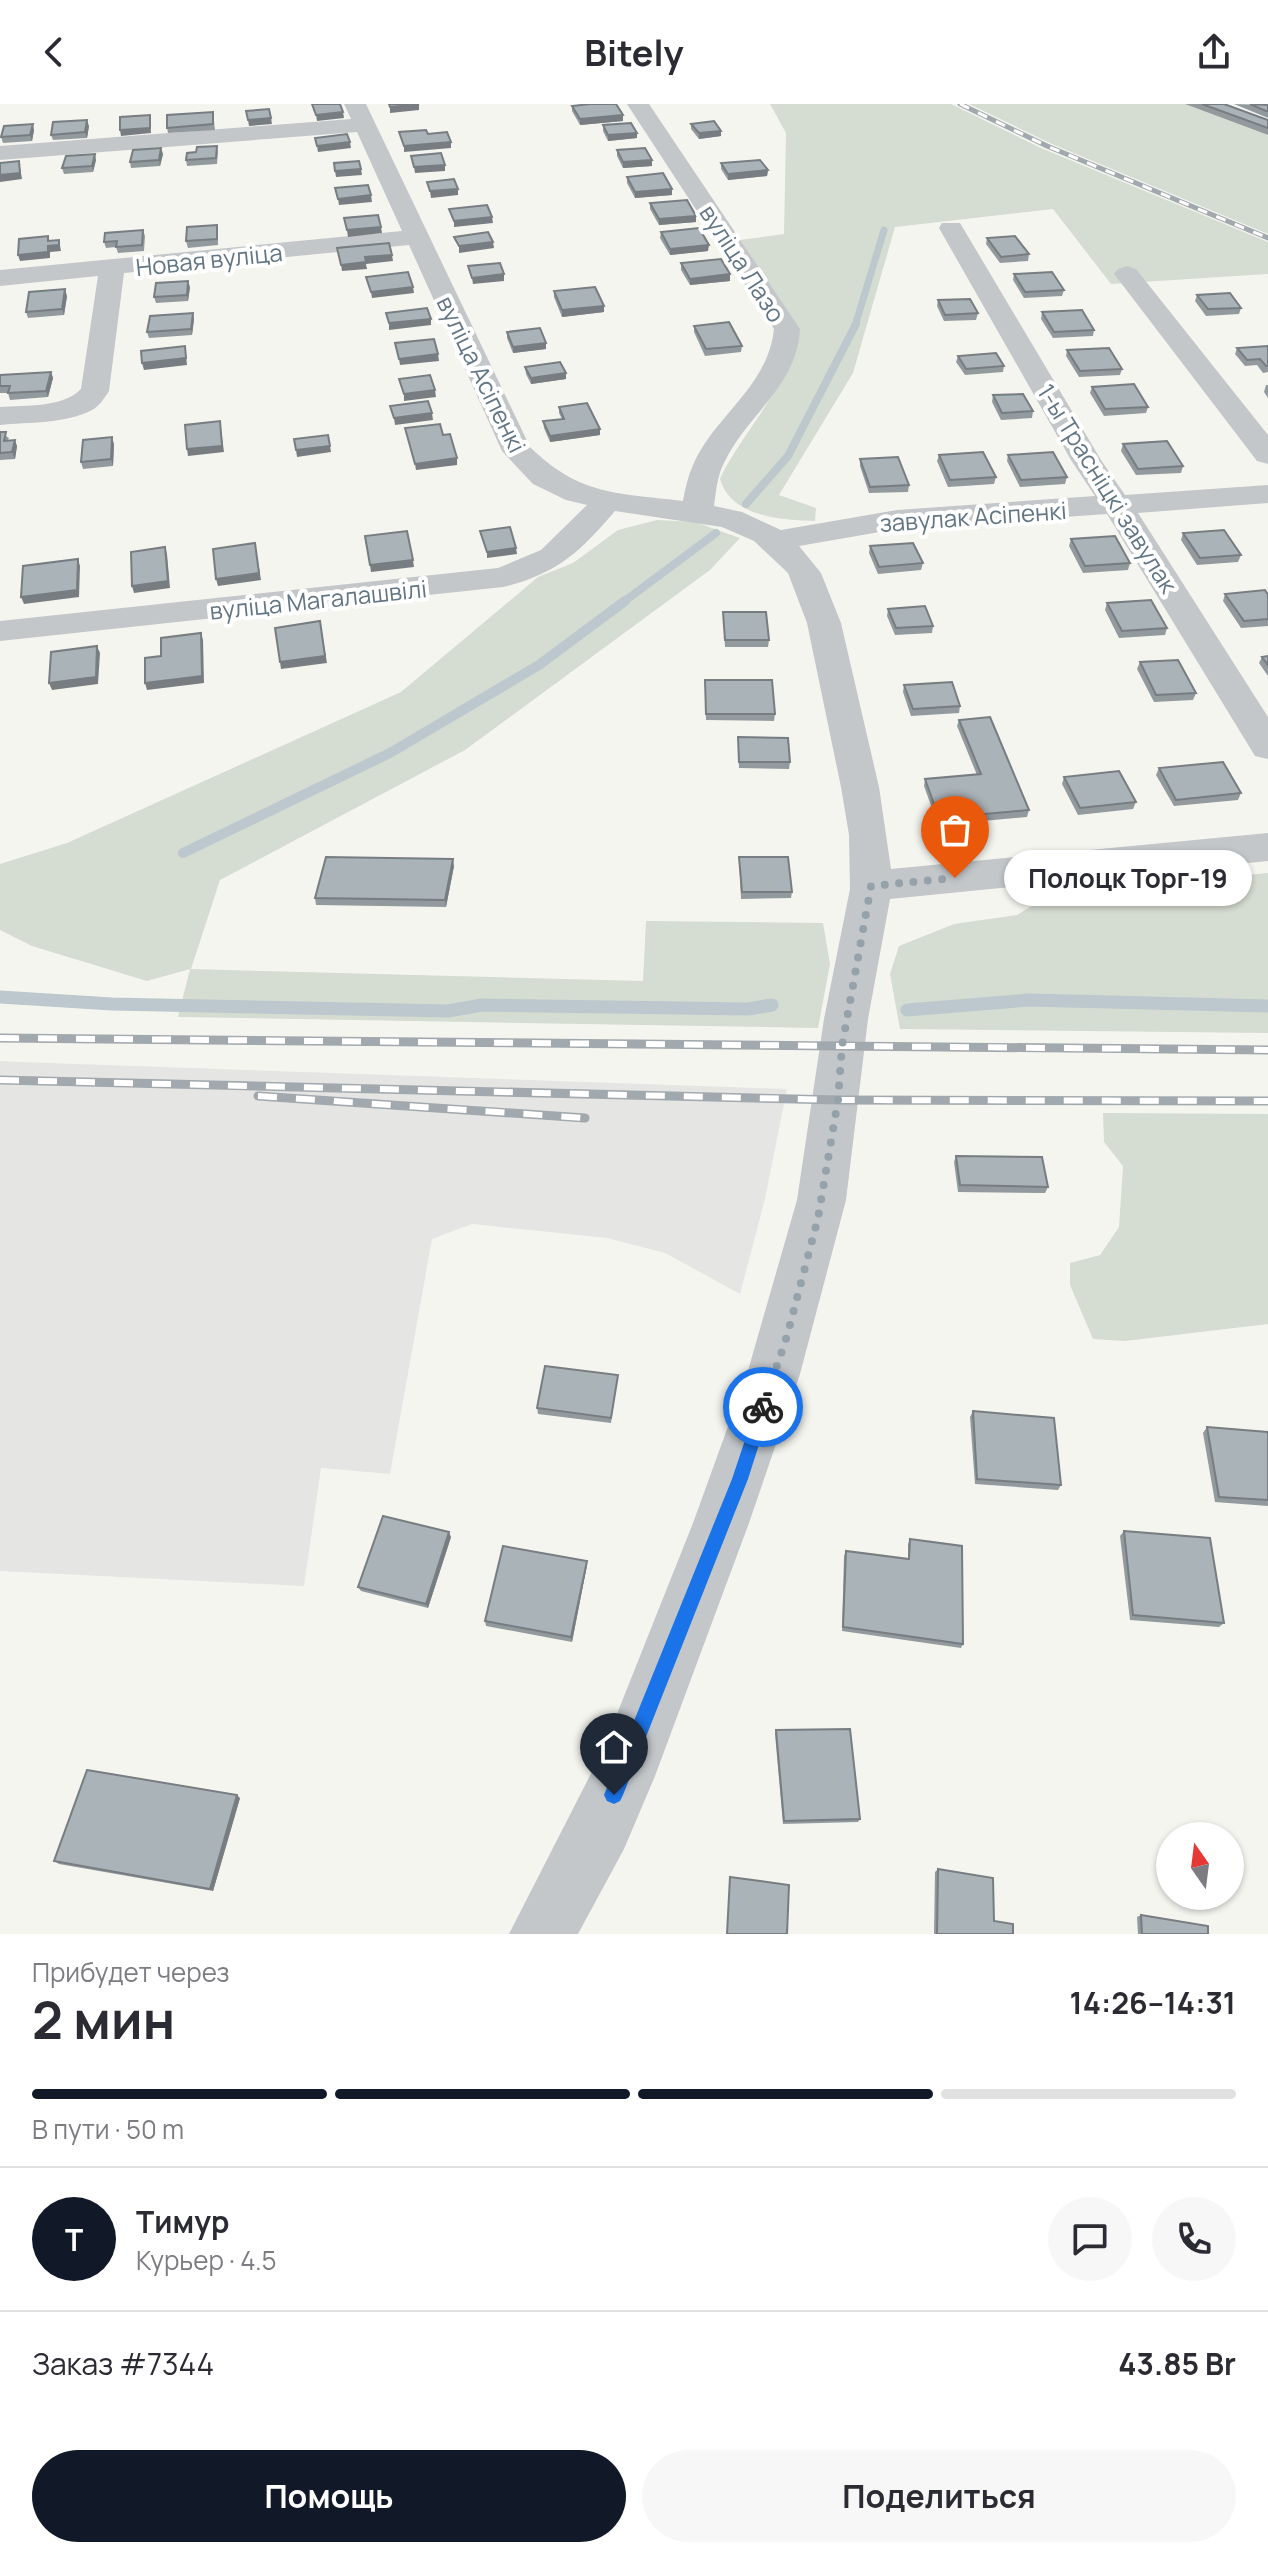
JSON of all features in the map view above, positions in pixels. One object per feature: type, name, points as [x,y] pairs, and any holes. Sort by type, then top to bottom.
[{"type":"street","name":"вуліца Лазо","points":[[638,104],[787,329],[788,343],[765,387],[710,461],[697,511]]},
{"type":"street","name":"вуліца Асіпенкі","points":[[360,114],[517,451],[527,466],[572,492],[607,501],[697,511],[751,528],[776,541],[797,561],[821,615],[866,822],[871,886],[845,1031],[838,1100],[818,1218],[787,1336],[740,1479],[602,1823],[542,1934]]},
{"type":"street","points":[[0,153],[360,114]]},
{"type":"street","name":"1-ы Трасніцкі завулак","points":[[951,228],[1115,507],[1148,551],[1268,747]]},
{"type":"street","name":"Новая вуліца","points":[[0,278],[417,237]]},
{"type":"street","points":[[0,416],[54,411],[83,404],[95,391],[112,269]]},
{"type":"street","points":[[1127,274],[1268,455]]},
{"type":"street","name":"завулак Асіпенкі","points":[[776,541],[820,530],[960,513],[1115,507],[1268,494]]},
{"type":"street","name":"вуліца Магалашвілі","points":[[0,631],[479,582],[516,575],[544,564],[566,549],[607,501]]},
{"type":"street","points":[[871,886],[1268,847]]},
{"type":"shaded area","points":[[770,104],[951,104],[1041,148],[1268,242],[1268,274],[1111,284],[1053,209],[895,227],[853,373],[779,495],[816,508],[815,521],[759,514],[735,501],[720,479],[780,383],[795,345],[796,329],[740,240],[784,234],[786,133]]},
{"type":"shaded area","points":[[969,104],[1185,104],[1268,135],[1268,234],[1052,144]]},
{"type":"shaded area","points":[[657,520],[695,522],[740,538],[710,570],[465,750],[220,880],[191,969],[643,981],[646,921],[823,923],[830,964],[818,1028],[178,1017],[190,969],[147,981],[32,946],[0,930],[0,864],[67,843],[401,692],[538,577],[573,563],[618,530]]},
{"type":"shaded area","points":[[1268,873],[1268,1033],[900,1029],[890,974],[899,946],[954,924],[1017,915],[1054,892]]},
{"type":"shaded area","points":[[0,1061],[787,1089],[765,1199],[740,1294],[665,1253],[607,1238],[472,1224],[432,1239],[390,1474],[321,1468],[304,1586],[0,1571]]},
{"type":"shaded area","points":[[1103,1113],[1268,1114],[1268,1324],[1125,1341],[1093,1339],[1070,1285],[1070,1263],[1100,1255],[1119,1227],[1123,1166],[1104,1142]]},
{"type":"building","points":[[312,104],[340,104],[343,112],[316,115]]},
{"type":"building","points":[[389,104],[419,104],[390,107]]},
{"type":"building","points":[[616,104],[623,115],[580,119],[572,106]]},
{"type":"building","points":[[1202,104],[1224,104],[1268,120],[1268,128]]},
{"type":"building","points":[[1250,104],[1268,105],[1268,111],[1266,111]]},
{"type":"building","points":[[269,109],[271,118],[248,120],[246,111]]},
{"type":"building","points":[[213,112],[213,124],[167,128],[167,115]]},
{"type":"building","points":[[150,115],[150,128],[120,130],[120,117]]},
{"type":"building","points":[[87,120],[85,132],[51,135],[53,122]]},
{"type":"building","points":[[714,121],[721,131],[699,133],[691,124]]},
{"type":"building","points":[[631,123],[637,133],[608,135],[603,125]]},
{"type":"building","points":[[33,124],[30,135],[1,137],[4,126]]},
{"type":"building","points":[[426,130],[428,134],[447,132],[451,142],[404,146],[399,132]]},
{"type":"building","points":[[347,134],[350,142],[317,146],[315,138]]},
{"type":"building","points":[[217,146],[216,158],[186,160],[187,153],[196,152],[197,147]]},
{"type":"building","points":[[161,148],[159,160],[130,162],[133,150]]},
{"type":"building","points":[[645,148],[652,160],[623,162],[617,150]]},
{"type":"building","points":[[441,153],[445,165],[414,167],[411,156]]},
{"type":"building","points":[[95,154],[92,166],[62,168],[66,156]]},
{"type":"building","points":[[760,160],[768,170],[728,174],[721,163]]},
{"type":"building","points":[[19,161],[20,173],[0,175],[0,163]]},
{"type":"building","points":[[359,161],[361,169],[335,171],[334,163]]},
{"type":"building","points":[[663,173],[672,189],[635,192],[627,177]]},
{"type":"building","points":[[454,179],[458,189],[430,191],[427,182]]},
{"type":"building","points":[[368,185],[371,195],[338,199],[335,188]]},
{"type":"building","points":[[687,200],[696,216],[659,219],[650,203]]},
{"type":"building","points":[[487,205],[492,217],[454,221],[449,209]]},
{"type":"building","points":[[378,215],[381,227],[347,230],[344,218]]},
{"type":"building","points":[[217,225],[217,239],[186,241],[187,227]]},
{"type":"building","points":[[699,228],[709,245],[670,249],[661,232]]},
{"type":"building","points":[[143,230],[142,245],[116,247],[117,241],[104,242],[105,233]]},
{"type":"building","points":[[488,232],[493,242],[459,246],[454,237]]},
{"type":"building","points":[[48,236],[48,241],[59,240],[59,245],[48,246],[48,252],[18,255],[19,239]]},
{"type":"building","points":[[1015,236],[1029,254],[1001,257],[987,238]]},
{"type":"building","points":[[389,243],[392,255],[365,257],[366,262],[341,265],[337,248]]},
{"type":"building","points":[[721,259],[730,274],[690,279],[681,263]]},
{"type":"building","points":[[500,263],[504,274],[472,278],[468,266]]},
{"type":"building","points":[[408,272],[413,287],[371,292],[366,277]]},
{"type":"building","points":[[1052,272],[1064,290],[1025,292],[1014,274]]},
{"type":"building","points":[[188,281],[187,295],[154,297],[156,283]]},
{"type":"building","points":[[595,287],[604,306],[562,310],[554,291]]},
{"type":"building","points":[[65,289],[62,309],[26,312],[29,292]]},
{"type":"building","points":[[1230,293],[1241,308],[1208,309],[1197,295]]},
{"type":"building","points":[[970,299],[978,313],[945,315],[938,300]]},
{"type":"building","points":[[427,308],[431,319],[389,323],[386,313]]},
{"type":"building","points":[[1082,310],[1094,330],[1054,332],[1042,312]]},
{"type":"building","points":[[193,313],[191,329],[147,332],[150,316]]},
{"type":"building","points":[[729,322],[742,346],[706,349],[694,326]]},
{"type":"building","points":[[540,328],[546,343],[513,347],[507,332]]},
{"type":"building","points":[[434,339],[438,354],[399,359],[395,343]]},
{"type":"building","points":[[185,346],[186,358],[142,363],[141,351]]},
{"type":"building","points":[[1268,346],[1268,366],[1260,359],[1247,360],[1237,348]]},
{"type":"building","points":[[1109,348],[1122,369],[1080,371],[1067,350]]},
{"type":"building","points":[[996,353],[1004,366],[966,369],[958,356]]},
{"type":"building","points":[[560,362],[566,373],[531,378],[525,367]]},
{"type":"building","points":[[51,372],[46,391],[8,393],[10,386],[0,386],[0,375]]},
{"type":"building","points":[[430,375],[435,390],[404,394],[399,379]]},
{"type":"building","points":[[1134,384],[1148,407],[1105,409],[1092,387]]},
{"type":"building","points":[[1023,394],[1033,411],[1002,413],[993,395]]},
{"type":"building","points":[[428,401],[432,413],[394,418],[390,406]]},
{"type":"building","points":[[587,403],[600,429],[550,436],[543,421],[564,419],[559,407]]},
{"type":"building","points":[[220,421],[222,446],[187,449],[185,425]]},
{"type":"building","points":[[440,424],[443,435],[450,434],[457,458],[415,464],[405,428]]},
{"type":"building","points":[[0,432],[6,432],[4,441],[15,440],[12,452],[0,453]]},
{"type":"building","points":[[328,435],[330,446],[296,450],[294,439]]},
{"type":"building","points":[[112,437],[111,459],[81,462],[83,440]]},
{"type":"building","points":[[1167,441],[1183,466],[1138,469],[1123,444]]},
{"type":"building","points":[[983,452],[996,477],[950,480],[939,455]]},
{"type":"building","points":[[1053,452],[1067,477],[1021,480],[1008,455]]},
{"type":"building","points":[[898,457],[909,485],[870,487],[860,459]]},
{"type":"building","points":[[510,527],[516,548],[487,552],[480,531]]},
{"type":"building","points":[[1224,530],[1241,555],[1200,558],[1183,533]]},
{"type":"building","points":[[407,531],[413,560],[370,565],[365,536]]},
{"type":"building","points":[[1115,536],[1130,563],[1085,566],[1071,539]]},
{"type":"building","points":[[255,543],[259,573],[216,579],[213,549]]},
{"type":"building","points":[[913,543],[923,563],[879,567],[870,546]]},
{"type":"building","points":[[165,547],[168,581],[132,586],[131,552]]},
{"type":"building","points":[[78,559],[77,590],[21,597],[23,566]]},
{"type":"building","points":[[1265,590],[1268,595],[1268,619],[1244,621],[1225,594]]},
{"type":"building","points":[[1151,600],[1167,628],[1122,631],[1107,603]]},
{"type":"building","points":[[925,606],[933,626],[896,628],[888,609]]},
{"type":"building","points":[[723,612],[766,612],[769,640],[725,640]]},
{"type":"building","points":[[320,621],[325,656],[280,662],[275,628]]},
{"type":"building","points":[[201,633],[202,676],[145,683],[145,658],[161,656],[161,638]]},
{"type":"building","points":[[97,646],[96,677],[49,683],[51,652]]},
{"type":"building","points":[[1178,660],[1196,693],[1156,695],[1140,662]]},
{"type":"building","points":[[705,680],[772,680],[775,714],[706,714]]},
{"type":"building","points":[[952,682],[960,706],[913,709],[904,685]]},
{"type":"building","points":[[990,717],[1029,810],[939,818],[925,779],[981,774],[959,720]]},
{"type":"building","points":[[738,737],[788,738],[790,762],[739,762]]},
{"type":"building","points":[[1223,762],[1241,793],[1176,800],[1159,768]]},
{"type":"building","points":[[1119,771],[1136,802],[1080,808],[1064,777]]},
{"type":"building","points":[[326,857],[453,859],[445,900],[315,898]]},
{"type":"building","points":[[739,857],[788,857],[792,892],[742,892]]},
{"type":"building","points":[[956,1156],[1042,1157],[1048,1187],[960,1185]]},
{"type":"building","points":[[545,1366],[618,1375],[611,1418],[537,1408]]},
{"type":"building","points":[[973,1411],[1054,1418],[1061,1485],[977,1479]]},
{"type":"building","points":[[1207,1427],[1268,1432],[1268,1500],[1219,1497]]},
{"type":"building","points":[[383,1516],[449,1532],[426,1604],[358,1587]]},
{"type":"building","points":[[1124,1531],[1210,1538],[1224,1623],[1133,1615]]},
{"type":"building","points":[[910,1539],[962,1546],[963,1644],[843,1627],[846,1551],[909,1559]]},
{"type":"building","points":[[503,1546],[587,1561],[571,1637],[485,1621]]},
{"type":"building","points":[[850,1729],[860,1819],[784,1821],[776,1730]]},
{"type":"building","points":[[87,1770],[237,1795],[210,1889],[54,1861]]},
{"type":"building","points":[[938,1869],[993,1878],[994,1921],[1013,1924],[1013,1934],[937,1934]]},
{"type":"building","points":[[730,1877],[789,1885],[787,1934],[727,1934]]},
{"type":"building","points":[[1141,1915],[1208,1926],[1208,1934],[1142,1934]]},
{"type":"waterway","points":[[855,326],[884,230]]},
{"type":"waterway","points":[[746,504],[788,456],[855,326]]},
{"type":"waterway","points":[[622,603],[716,533]]},
{"type":"waterway","points":[[183,853],[390,753],[539,665],[625,601]]},
{"type":"waterway","points":[[0,997],[112,1004],[448,1011],[482,1005],[748,1009],[772,1005]]},
{"type":"waterway","points":[[907,1010],[1029,1000],[1268,1006]]},
{"type":"railway","points":[[960,104],[1047,146],[1268,238]]},
{"type":"railway","points":[[0,1038],[1268,1050]]},
{"type":"railway","points":[[0,1080],[838,1100],[1268,1101]]},
{"type":"railway","points":[[258,1096],[585,1118]]},
{"type":"way so far","points":[[763,1407],[787,1336],[818,1218],[838,1100],[842,1046],[871,886],[955,878]]},
{"type":"place","name":"Полоцк Торг-19","points":[[955,878]]},
{"type":"route","points":[[614,1795],[740,1479],[763,1407]]}]
